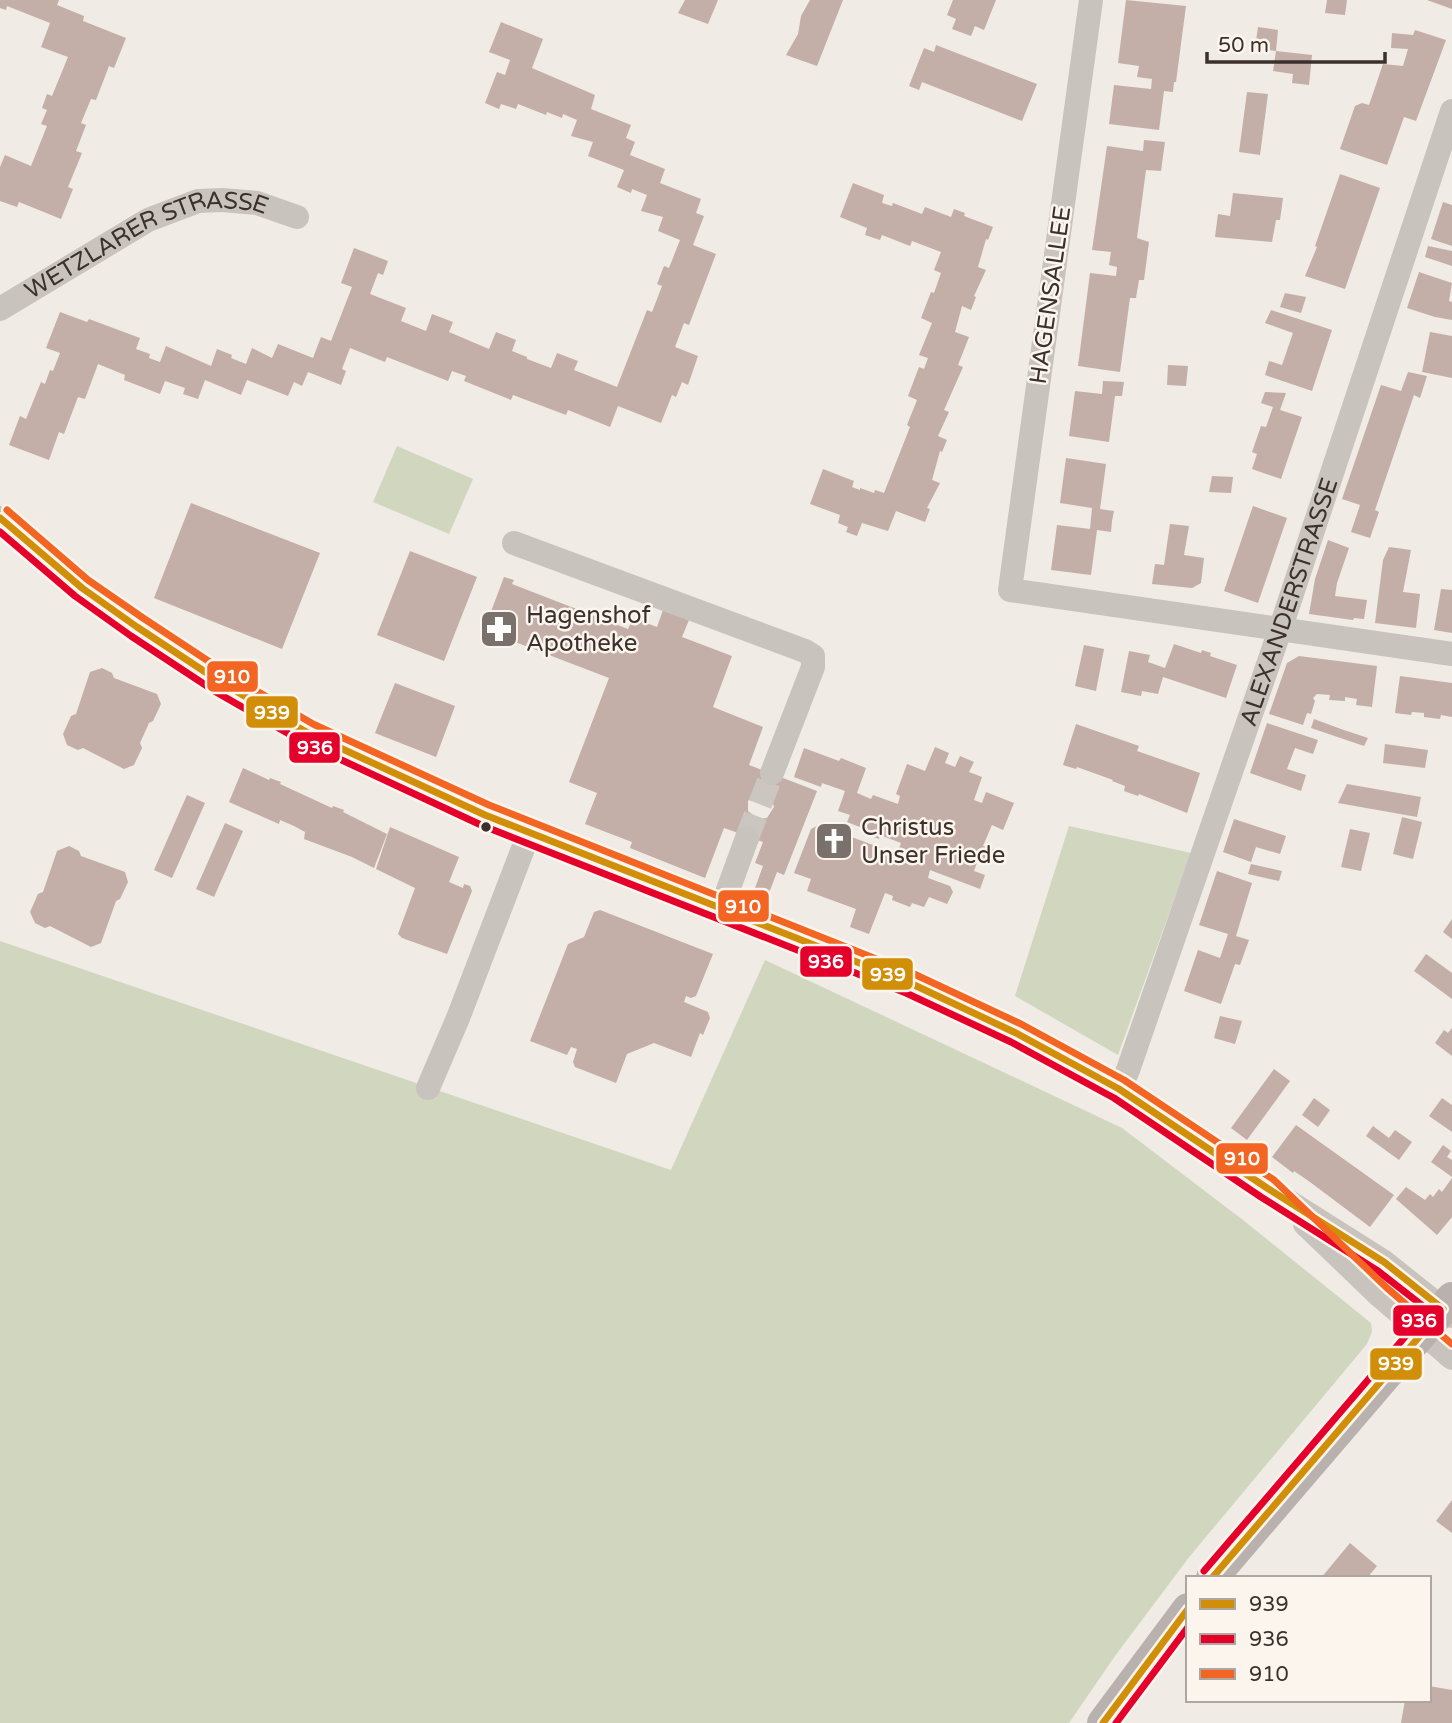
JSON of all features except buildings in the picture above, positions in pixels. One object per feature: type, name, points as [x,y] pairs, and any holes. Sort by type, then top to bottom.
[{"type":"main road","points":[[1214,1576],[1423,1333],[1449,1307]]},
{"type":"main road","points":[[1103,1723],[1186,1612]]},
{"type":"street","name":"HAGENSALLEE","points":[[1091,0],[1010,590],[1280,630]]},
{"type":"street","name":"ALEXANDERSTRASSE","points":[[1119,1088],[1280,630],[1452,111]]},
{"type":"street","name":"WETZLARER STRASSE","points":[[0,309],[148,220],[198,201],[257,203],[296,217]]},
{"type":"street","points":[[0,518],[82,588],[137,628],[222,683],[308,733],[529,832],[910,983],[1016,1033],[1119,1088],[1449,1307]]},
{"type":"street","points":[[514,543],[813,656],[813,667],[772,773]]},
{"type":"street","points":[[1280,630],[1452,654]]},
{"type":"street","points":[[428,1088],[458,1018],[529,832]]},
{"type":"street","points":[[721,909],[747,838]]},
{"type":"street","points":[[1267,1188],[1380,1296],[1452,1358]]},
{"type":"green space","points":[[397,446],[473,479],[449,534],[373,502]]},
{"type":"green space","points":[[1069,826],[1191,853],[1118,1055],[1015,996]]},
{"type":"green space","points":[[0,941],[671,1170],[765,960],[1122,1128],[1243,1220],[1371,1323],[1372,1332],[1367,1344],[1190,1556],[1069,1723],[0,1723]]},
{"type":"tunnel","points":[[747,838],[772,773]]},
{"type":"transit line","name":"910","points":[[7,510],[88,580],[228,674],[313,724],[489,805],[914,974],[1021,1024],[1124,1080],[1274,1180],[1387,1288],[1452,1344]]},
{"type":"transit line","name":"939","points":[[0,518],[82,588],[137,627],[222,683],[308,733],[485,815],[910,983],[1016,1033],[1119,1089],[1384,1262],[1443,1309],[1214,1576]]},
{"type":"transit line","name":"936","points":[[0,532],[75,596],[131,636],[216,692],[303,742],[481,825],[906,993],[1011,1042],[1114,1098],[1261,1197],[1378,1271],[1428,1310],[1204,1571]]},
{"type":"transit line","name":"939","points":[[1103,1723],[1186,1612]]},
{"type":"transit line","name":"936","points":[[1116,1723],[1186,1630]]},
{"type":"place","name":"Hagenshof Apotheke","points":[[499,629]]},
{"type":"place","name":"Christus Unser Friede","points":[[834,841]]}]
